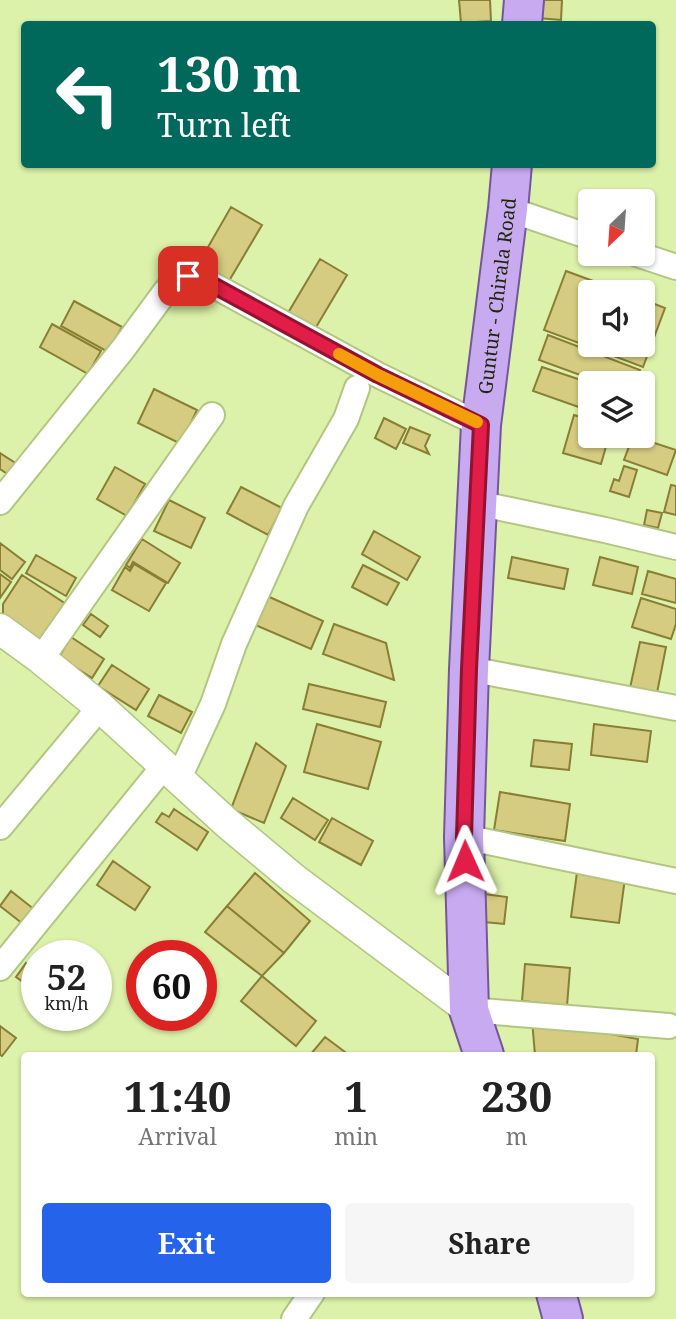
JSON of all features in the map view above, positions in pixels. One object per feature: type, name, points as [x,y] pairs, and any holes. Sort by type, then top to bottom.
[{"type":"main road","points":[[522,21],[523,0]]},
{"type":"main road","name":"Guntur - Chirala Road","points":[[483,1052],[469,1010],[464,837],[469,669],[481,425],[512,168]]},
{"type":"main road","points":[[557,1297],[564,1319]]},
{"type":"street","points":[[508,209],[578,233]]},
{"type":"street","points":[[655,260],[676,267]]},
{"type":"street","points":[[0,502],[123,349],[165,292],[176,280],[188,276],[200,278],[378,375],[481,425]]},
{"type":"street","points":[[0,968],[171,773],[213,704],[234,643],[296,506],[346,419],[357,388]]},
{"type":"street","points":[[41,659],[212,415]]},
{"type":"street","points":[[477,503],[676,547]]},
{"type":"street","points":[[0,629],[100,707],[227,823],[293,879],[469,1010],[669,1026]]},
{"type":"street","points":[[469,669],[676,708]]},
{"type":"street","points":[[0,827],[100,707]]},
{"type":"street","points":[[464,837],[676,881]]},
{"type":"street","points":[[294,1319],[309,1297]]},
{"type":"building","points":[[459,0],[490,0],[491,21],[461,21]]},
{"type":"building","points":[[539,0],[562,0],[561,20],[538,18]]},
{"type":"building","points":[[231,207],[262,225],[226,286],[196,268]]},
{"type":"building","points":[[320,259],[347,275],[312,334],[285,318]]},
{"type":"building","points":[[566,271],[590,280],[578,280],[578,343],[544,330]]},
{"type":"building","points":[[74,301],[122,327],[108,352],[61,326]]},
{"type":"building","points":[[655,304],[665,308],[655,335]]},
{"type":"building","points":[[52,324],[101,351],[88,374],[40,347]]},
{"type":"building","points":[[548,335],[578,346],[578,357],[606,357],[640,370],[578,371],[578,374],[539,360]]},
{"type":"building","points":[[616,357],[647,357],[643,367]]},
{"type":"building","points":[[542,367],[578,379],[578,407],[533,391]]},
{"type":"building","points":[[154,389],[197,410],[181,444],[138,423]]},
{"type":"building","points":[[574,415],[578,416],[578,448],[606,448],[601,464],[563,453]]},
{"type":"building","points":[[384,418],[406,429],[396,449],[375,438]]},
{"type":"building","points":[[410,427],[430,435],[425,446],[429,454],[403,443]]},
{"type":"building","points":[[655,443],[676,450],[667,475],[624,460],[628,448],[655,448]]},
{"type":"building","points":[[0,453],[17,464],[9,475],[0,469]]},
{"type":"building","points":[[624,466],[637,470],[629,497],[610,491],[614,479],[619,481]]},
{"type":"building","points":[[115,467],[145,484],[127,516],[97,499]]},
{"type":"building","points":[[671,485],[676,486],[676,515],[664,512]]},
{"type":"building","points":[[241,487],[282,508],[268,535],[227,513]]},
{"type":"building","points":[[169,500],[205,518],[191,548],[154,531]]},
{"type":"building","points":[[647,510],[662,513],[658,528],[644,525]]},
{"type":"building","points":[[374,531],[420,557],[407,580],[362,554]]},
{"type":"building","points":[[142,539],[180,563],[168,583],[133,562],[130,568],[126,565]]},
{"type":"building","points":[[0,543],[25,562],[12,579],[0,570]]},
{"type":"building","points":[[36,555],[76,578],[66,596],[26,573]]},
{"type":"building","points":[[512,557],[568,569],[564,589],[508,578]]},
{"type":"building","points":[[600,557],[638,567],[632,594],[593,585]]},
{"type":"building","points":[[134,564],[166,583],[149,611],[112,590],[125,567],[130,571]]},
{"type":"building","points":[[363,565],[399,583],[387,605],[352,587]]},
{"type":"building","points":[[648,571],[676,579],[676,603],[642,594]]},
{"type":"building","points":[[0,574],[11,582],[0,598]]},
{"type":"building","points":[[22,575],[66,604],[39,645],[0,618],[3,604]]},
{"type":"building","points":[[265,595],[323,621],[311,649],[253,624]]},
{"type":"building","points":[[641,598],[676,609],[676,624],[671,639],[632,627]]},
{"type":"building","points":[[91,614],[108,626],[100,637],[83,625]]},
{"type":"building","points":[[334,624],[386,643],[394,680],[323,654]]},
{"type":"building","points":[[71,637],[104,659],[92,678],[59,657]]},
{"type":"building","points":[[640,642],[666,647],[657,693],[630,688]]},
{"type":"building","points":[[112,665],[149,689],[136,710],[98,686]]},
{"type":"building","points":[[309,684],[386,702],[380,727],[303,709]]},
{"type":"building","points":[[159,695],[192,712],[181,733],[148,716]]},
{"type":"building","points":[[317,724],[381,742],[368,789],[304,772]]},
{"type":"building","points":[[594,724],[651,731],[647,762],[591,755]]},
{"type":"building","points":[[534,740],[572,744],[569,770],[531,766]]},
{"type":"building","points":[[256,743],[286,766],[264,823],[231,809]]},
{"type":"building","points":[[500,792],[570,804],[565,841],[494,830]]},
{"type":"building","points":[[293,798],[328,820],[315,840],[281,818]]},
{"type":"building","points":[[174,809],[208,832],[197,850],[156,822],[162,813],[169,817]]},
{"type":"building","points":[[332,818],[373,841],[361,865],[319,842]]},
{"type":"building","points":[[113,861],[150,887],[135,910],[97,885]]},
{"type":"building","points":[[577,872],[625,878],[619,923],[571,917]]},
{"type":"building","points":[[255,873],[310,921],[284,953],[227,906]]},
{"type":"building","points":[[11,891],[35,910],[28,928],[0,906]]},
{"type":"building","points":[[477,893],[507,897],[504,924],[474,921]]},
{"type":"building","points":[[227,906],[284,953],[262,976],[205,932]]},
{"type":"building","points":[[525,964],[570,968],[567,1006],[522,1001]]},
{"type":"building","points":[[262,976],[316,1021],[296,1046],[241,1001]]},
{"type":"building","points":[[532,1020],[638,1039],[636,1052],[535,1052]]},
{"type":"building","points":[[0,1026],[16,1038],[2,1056],[0,1055]]},
{"type":"building","points":[[325,1037],[345,1052],[312,1052]]},
{"type":"slow traffic","points":[[339,354],[477,422]]},
{"type":"route","points":[[188,276],[200,278],[378,375],[481,425],[469,669],[465,861]]}]
